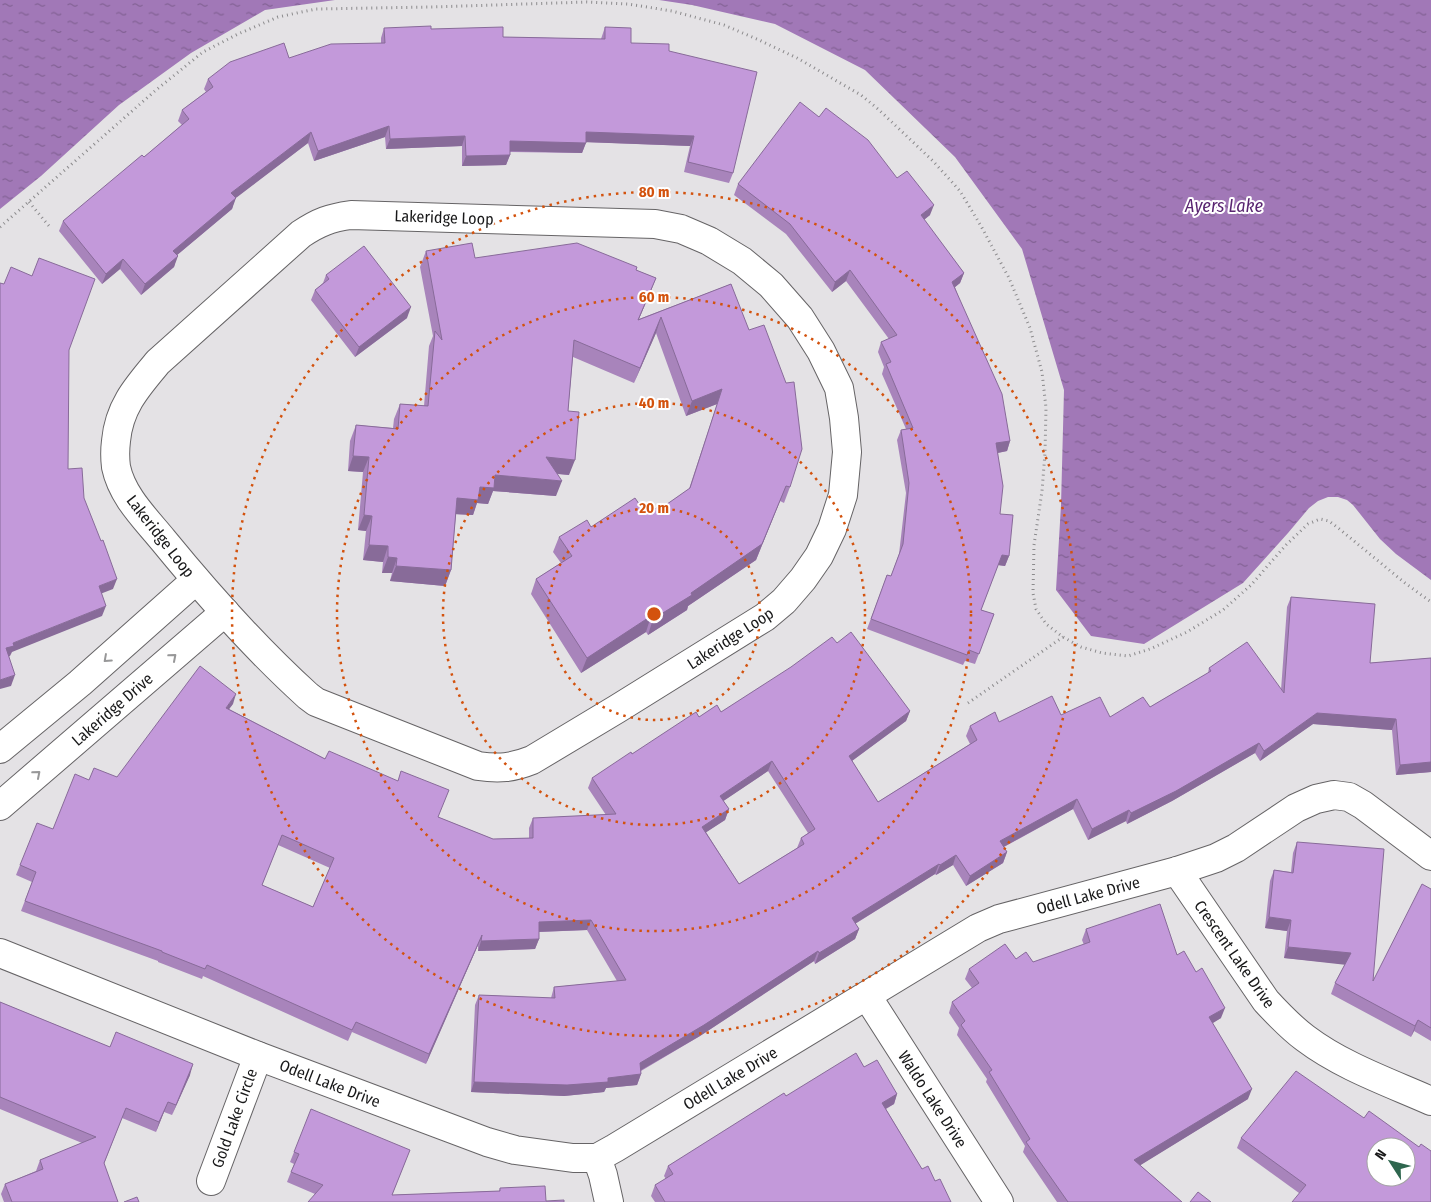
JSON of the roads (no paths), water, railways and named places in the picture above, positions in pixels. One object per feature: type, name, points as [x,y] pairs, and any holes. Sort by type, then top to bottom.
[{"type":"street","name":"Lakeridge Loop","points":[[370,215],[655,224],[681,229],[709,241],[742,261],[772,285],[800,318],[821,351],[839,388],[847,452],[843,495],[832,530],[819,556],[803,579],[784,601],[765,617],[617,709],[532,760],[519,765],[505,768],[478,766],[316,702],[299,688],[196,580],[134,506],[124,487],[116,467],[115,449],[117,428],[125,406],[140,383],[158,362],[232,295],[301,234],[318,223],[334,217],[370,215]]},
{"type":"street","points":[[0,749],[80,683],[196,580]]},
{"type":"street","name":"Lakeridge Drive","points":[[0,806],[225,612]]},
{"type":"street","name":"Odell Lake Drive","points":[[0,953],[258,1056],[487,1142],[515,1150],[558,1156],[597,1158],[978,928],[999,919],[1177,872],[1226,854],[1296,808],[1316,799],[1334,795],[1349,797],[1363,805],[1431,856]]},
{"type":"street","name":"Crescent Lake Drive","points":[[1177,872],[1266,1001],[1284,1019],[1303,1036],[1338,1059],[1431,1101]]},
{"type":"street","name":"Waldo Lake Drive","points":[[867,996],[999,1202]]},
{"type":"street","name":"Gold Lake Circle","points":[[211,1181],[258,1056]]},
{"type":"street","points":[[597,1158],[609,1202]]},
{"type":"water","points":[[0,0],[335,0],[265,10],[191,53],[119,105],[41,176],[0,209]]},
{"type":"water","name":"Ayers Lake","points":[[659,0],[1431,0],[1431,580],[1396,554],[1380,539],[1347,500],[1338,497],[1328,497],[1318,501],[1309,508],[1243,583],[1144,644],[1091,636],[1056,590],[1061,505],[1064,390],[1022,249],[955,157],[865,70],[775,24],[692,5]]}]
